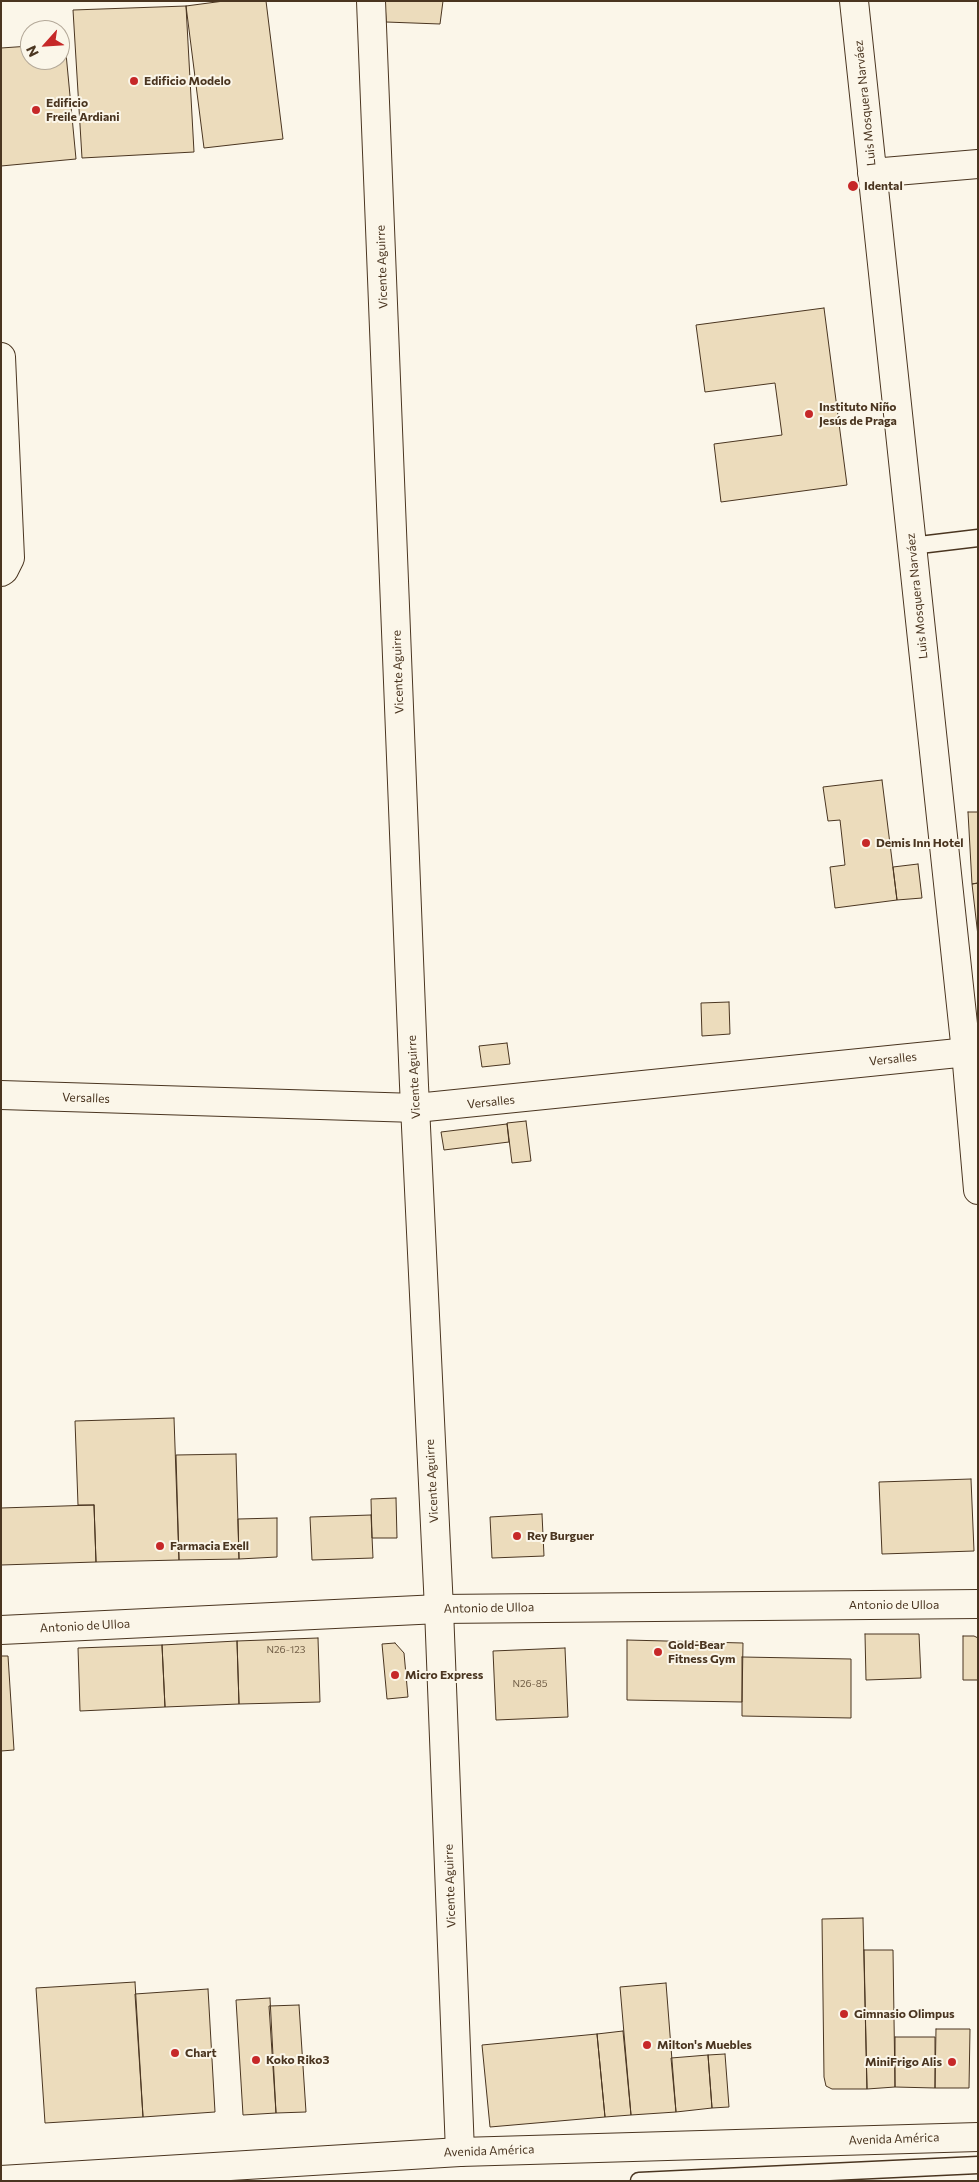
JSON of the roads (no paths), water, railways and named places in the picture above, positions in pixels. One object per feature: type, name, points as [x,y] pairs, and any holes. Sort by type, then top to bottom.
[{"type":"street","name":"Vicente Aguirre","points":[[372,1],[460,2152]]},
{"type":"street","name":"Luis Mosquera Narváez","points":[[854,1],[911,546],[972,1051],[978,1190]]},
{"type":"street","points":[[872,173],[978,164]]},
{"type":"street","points":[[1,357],[10,558],[3,571]]},
{"type":"street","name":"Versalles","points":[[1,1095],[416,1108],[972,1051]]},
{"type":"street","name":"Antonio de Ulloa","points":[[1,1630],[439,1609],[978,1604]]},
{"type":"street","name":"Avenida América","points":[[1,2180],[460,2152],[978,2136]]},
{"type":"lane","points":[[911,546],[978,538]]},
{"type":"lane","points":[[639,2181],[978,2165]]},
{"type":"place","name":"Edificio Modelo","points":[[134,81]]},
{"type":"place","name":"Edificio Freile Ardiani","points":[[36,110]]},
{"type":"place","name":"Idental","points":[[853,186]]},
{"type":"place","name":"Instituto Niño Jesús de Praga","points":[[809,414]]},
{"type":"place","name":"Demis Inn Hotel","points":[[866,843]]},
{"type":"place","name":"Rey Burguer","points":[[517,1536]]},
{"type":"place","name":"Farmacia Exell","points":[[160,1546]]},
{"type":"place","name":"Gold-Bear Fitness Gym","points":[[658,1652]]},
{"type":"place","name":"Micro Express","points":[[395,1675]]},
{"type":"place","name":"Gimnasio Olimpus","points":[[844,2014]]},
{"type":"place","name":"Milton's Muebles","points":[[647,2045]]},
{"type":"place","name":"Chart","points":[[175,2053]]},
{"type":"place","name":"Koko Riko3","points":[[256,2060]]},
{"type":"place","name":"MiniFrigo Alis","points":[[952,2062]]}]
